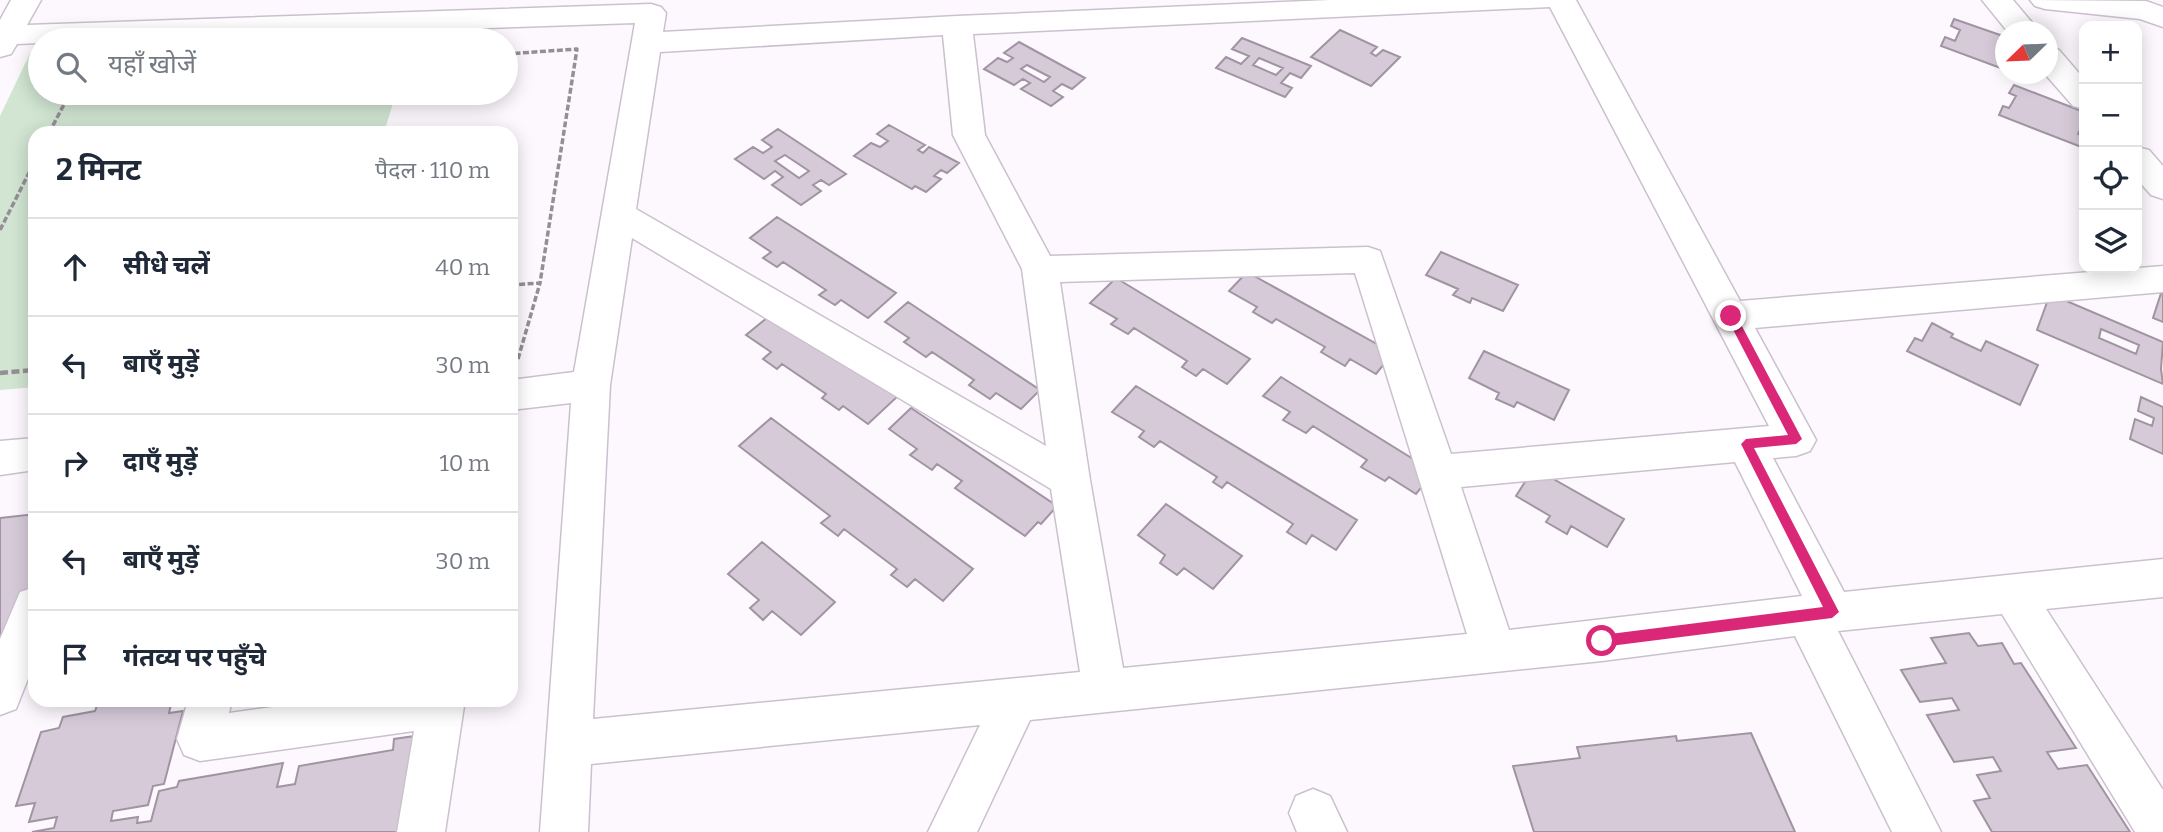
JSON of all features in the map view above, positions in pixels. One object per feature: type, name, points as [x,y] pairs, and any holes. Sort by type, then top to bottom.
[{"type":"street","points":[[3,41],[26,0]]},
{"type":"street","points":[[385,28],[650,19],[957,25],[1544,0]]},
{"type":"street","points":[[1437,472],[1796,439],[1561,0]]},
{"type":"street","points":[[1997,0],[2015,21]]},
{"type":"street","points":[[2045,0],[2146,10],[2163,18]]},
{"type":"street","points":[[564,832],[591,385],[650,19]]},
{"type":"street","points":[[957,25],[969,135],[1040,269],[1070,480],[1105,691]]},
{"type":"street","points":[[3,41],[28,40]]},
{"type":"street","points":[[2058,69],[2079,93]]},
{"type":"street","points":[[2142,164],[2163,187]]},
{"type":"street","points":[[618,214],[1070,480]]},
{"type":"street","points":[[1040,269],[1368,260],[1495,652]]},
{"type":"street","points":[[1731,316],[2163,279]]},
{"type":"street","points":[[518,383],[591,385]]},
{"type":"street","points":[[1746,444],[1917,832]]},
{"type":"street","points":[[0,458],[28,455]]},
{"type":"street","points":[[570,744],[1495,652],[2012,593],[2160,583]]},
{"type":"street","points":[[2012,593],[2162,832]]},
{"type":"street","points":[[0,694],[28,624]]},
{"type":"street","points":[[951,832],[1016,700]]},
{"type":"street","points":[[208,707],[200,740],[433,707]]},
{"type":"street","points":[[421,832],[440,707]]},
{"type":"path","points":[[518,53],[577,49],[540,283],[518,364]]},
{"type":"path","points":[[53,126],[64,105]]},
{"type":"path","points":[[0,230],[28,175]]},
{"type":"path","points":[[518,285],[540,283]]},
{"type":"path","points":[[0,373],[28,371]]},
{"type":"green space","points":[[28,58],[28,105],[392,105],[386,126],[28,126],[28,388],[0,390],[0,116]]},
{"type":"building","points":[[1954,19],[1995,33],[1995,66],[1941,46],[1945,37],[1955,41],[1960,30],[1951,26]]},
{"type":"building","points":[[1340,30],[1377,47],[1371,53],[1376,56],[1383,50],[1400,57],[1371,86],[1311,57]]},
{"type":"building","points":[[1242,38],[1311,66],[1301,78],[1290,73],[1281,83],[1292,88],[1285,97],[1216,68],[1226,57],[1241,64],[1249,56],[1232,49]],"holes":[[[1259,58],[1283,68],[1276,75],[1253,65]]]},
{"type":"building","points":[[1019,42],[1085,78],[1072,89],[1062,84],[1053,91],[1063,97],[1051,106],[1021,89],[1030,83],[1023,79],[1014,85],[984,69],[998,58],[1007,62],[1013,58],[1004,53]],"holes":[[[1027,65],[1050,77],[1044,82],[1021,69]]]},
{"type":"building","points":[[2014,85],[2079,110],[2079,146],[1999,115],[2003,106],[2009,108],[2016,96],[2009,93]]},
{"type":"building","points":[[889,125],[925,145],[918,150],[923,153],[929,147],[959,163],[947,173],[941,170],[934,176],[941,179],[926,192],[915,186],[912,189],[854,156],[871,143],[880,147],[888,141],[877,134]]},
{"type":"building","points":[[778,129],[846,174],[829,185],[821,180],[813,185],[821,191],[801,205],[772,185],[783,177],[775,171],[764,179],[735,159],[753,147],[763,153],[772,147],[762,140]],"holes":[[[785,155],[809,171],[799,178],[775,161]]]},
{"type":"building","points":[[777,217],[896,293],[868,318],[841,300],[835,305],[819,295],[826,290],[783,262],[777,267],[763,258],[771,252],[750,238]]},
{"type":"building","points":[[1441,252],[1518,285],[1503,311],[1472,298],[1470,303],[1453,295],[1458,289],[1426,275]]},
{"type":"building","points":[[1247,272],[1393,353],[1376,374],[1350,359],[1345,366],[1321,352],[1325,347],[1276,319],[1272,323],[1253,312],[1257,307],[1229,291]]},
{"type":"building","points":[[1116,278],[1250,359],[1227,384],[1203,369],[1196,376],[1182,367],[1187,361],[1134,328],[1128,334],[1111,324],[1117,319],[1090,303]]},
{"type":"building","points":[[2163,287],[2163,322],[2153,318]]},
{"type":"building","points":[[2050,294],[2163,342],[2163,384],[2037,330]],"holes":[[[2101,329],[2139,345],[2136,354],[2099,338]]]},
{"type":"building","points":[[908,302],[1040,390],[1021,409],[996,393],[990,399],[969,385],[974,380],[932,352],[926,357],[904,342],[909,338],[885,322]]},
{"type":"building","points":[[773,313],[898,396],[868,424],[843,406],[839,410],[822,398],[826,394],[782,364],[777,369],[763,359],[771,352],[746,335]]},
{"type":"building","points":[[1932,323],[1953,334],[1951,337],[1981,351],[1986,341],[2038,365],[2020,405],[1907,351],[1915,338],[1922,341]]},
{"type":"building","points":[[1484,351],[1569,390],[1554,420],[1517,402],[1514,407],[1496,399],[1499,393],[1469,378]]},
{"type":"building","points":[[1281,377],[1434,472],[1416,494],[1389,477],[1385,481],[1361,467],[1367,460],[1313,426],[1306,433],[1283,420],[1290,412],[1263,396]]},
{"type":"building","points":[[1136,386],[1357,520],[1336,550],[1312,535],[1306,544],[1287,532],[1293,524],[1227,482],[1222,488],[1213,482],[1217,477],[1160,441],[1154,447],[1139,437],[1144,431],[1112,412]]},
{"type":"building","points":[[2141,397],[2163,407],[2163,454],[2130,439],[2135,419],[2152,426],[2154,418],[2138,411]]},
{"type":"building","points":[[911,408],[1057,506],[1041,524],[1038,522],[1025,536],[955,488],[962,481],[937,464],[932,470],[910,455],[917,449],[889,429]]},
{"type":"building","points":[[771,418],[973,569],[943,601],[915,579],[907,587],[891,575],[897,569],[844,529],[838,536],[821,523],[830,516],[739,446]]},
{"type":"building","points":[[1534,468],[1624,519],[1607,547],[1571,526],[1567,534],[1546,522],[1550,516],[1516,496]]},
{"type":"building","points":[[1166,504],[1242,556],[1213,589],[1184,568],[1177,575],[1160,563],[1165,555],[1138,535]]},
{"type":"building","points":[[28,515],[28,591],[0,662],[0,518]]},
{"type":"building","points":[[762,542],[835,602],[801,635],[772,611],[763,620],[750,608],[759,600],[728,574]]},
{"type":"building","points":[[1969,633],[1978,646],[2002,643],[2014,664],[2021,663],[2076,748],[2047,752],[2058,769],[2087,765],[2130,832],[1992,832],[1974,801],[1990,798],[1977,775],[2001,771],[1993,757],[1954,762],[1927,715],[1959,710],[1952,698],[1920,702],[1901,670],[1946,663],[1931,638]]},
{"type":"building","points":[[96,707],[170,707],[169,713],[183,711],[164,784],[153,786],[148,805],[113,811],[111,821],[138,817],[137,823],[151,821],[159,791],[177,787],[179,781],[283,763],[277,787],[295,784],[299,766],[393,750],[394,739],[422,735],[408,832],[32,832],[54,828],[57,817],[29,822],[35,803],[16,806],[41,732],[59,728],[63,717],[95,711]]},
{"type":"building","points":[[1751,733],[1795,832],[1534,832],[1513,766],[1580,758],[1577,747],[1676,736],[1677,741]]},
{"type":"route","points":[[1602,641],[1832,612],[1746,444],[1796,439],[1731,316]]}]
